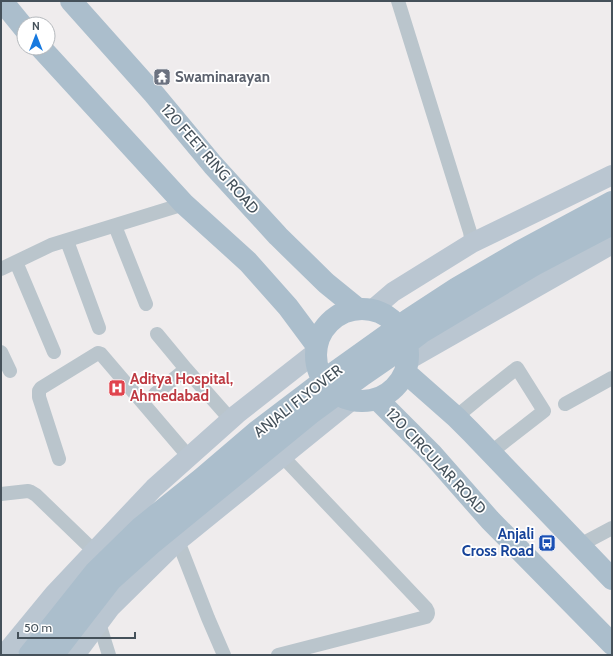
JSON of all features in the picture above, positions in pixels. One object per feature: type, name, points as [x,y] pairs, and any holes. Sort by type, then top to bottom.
[{"type":"main road","points":[[2,1],[16,18]]},
{"type":"main road","name":"120 FEET RING ROAD","points":[[71,1],[154,94],[213,165],[273,230],[326,284],[365,309]]},
{"type":"main road","points":[[48,56],[184,204],[248,262],[288,307],[316,349]]},
{"type":"main road","name":"ANJALI FLYOVER","points":[[29,655],[95,572],[140,528],[262,428],[331,375],[408,320],[457,288],[519,252],[612,202]]},
{"type":"main road","name":"ANJALI FLYOVER","points":[[53,655],[111,580],[150,545],[310,414],[422,332],[534,265],[612,224]]},
{"type":"main road","points":[[365,309],[385,314],[399,328],[408,346],[407,366],[398,384],[389,393],[377,399],[364,401],[352,400],[335,392],[322,379],[316,362],[316,349],[322,332],[331,320],[344,312],[365,309]]},
{"type":"main road","points":[[407,366],[612,579]]},
{"type":"main road","name":"120 CIRCULAR ROAD","points":[[377,399],[432,454],[490,520],[612,644]]},
{"type":"street","points":[[398,1],[470,232],[472,243]]},
{"type":"street","points":[[365,309],[472,243],[612,175]]},
{"type":"street","points":[[1,269],[51,246],[184,204]]},
{"type":"street","points":[[115,226],[146,304]]},
{"type":"street","points":[[67,241],[99,328]]},
{"type":"street","points":[[407,366],[612,244]]},
{"type":"street","points":[[16,262],[54,352]]},
{"type":"street","points":[[157,334],[231,420]]},
{"type":"street","points":[[4,655],[54,594],[154,488],[231,420],[316,349]]},
{"type":"street","points":[[1,352],[10,371]]},
{"type":"street","points":[[59,459],[39,396],[39,391],[41,388],[98,353],[101,354],[189,457]]},
{"type":"street","points":[[456,417],[517,368],[544,410],[490,453]]},
{"type":"street","points":[[155,394],[186,369]]},
{"type":"street","points":[[565,404],[612,378]]},
{"type":"street","points":[[75,655],[110,608],[178,541],[352,400]]},
{"type":"street","points":[[278,655],[426,617],[428,615],[426,608],[282,456]]},
{"type":"street","points":[[1,494],[31,492],[36,495],[94,551]]},
{"type":"street","points":[[580,545],[612,528]]},
{"type":"street","points":[[178,541],[224,655]]},
{"type":"street","points":[[99,623],[109,655]]},
{"type":"place","name":"Swaminarayan","points":[[162,77]]},
{"type":"place","name":"Aditya Hospital, Ahmedabad","points":[[117,388]]},
{"type":"place","name":"Anjali Cross Road","points":[[547,543]]}]
